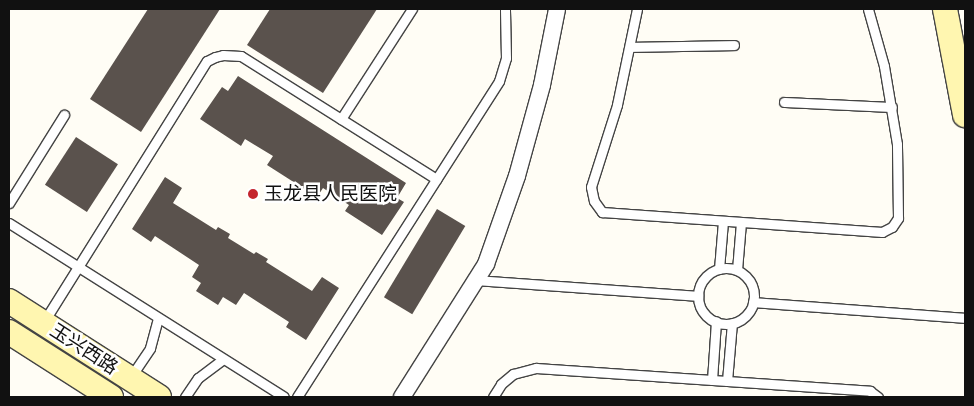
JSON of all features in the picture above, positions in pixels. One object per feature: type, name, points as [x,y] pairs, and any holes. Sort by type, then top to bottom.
[{"type":"main road","points":[[945,9],[954,47],[965,115]]},
{"type":"main road","points":[[960,9],[965,30]]},
{"type":"main road","name":"玉兴西路","points":[[9,301],[159,397]]},
{"type":"main road","name":"玉兴西路","points":[[9,332],[111,397]]},
{"type":"street","points":[[402,397],[486,264],[517,176],[542,85],[557,9]]},
{"type":"lane","points":[[341,119],[412,9]]},
{"type":"lane","points":[[297,397],[499,81],[506,58],[506,9]]},
{"type":"lane","points":[[637,9],[617,106],[593,180],[592,194],[594,201],[602,212],[882,232],[892,227],[898,218],[897,144],[884,66],[868,9]]},
{"type":"lane","points":[[630,47],[734,45]]},
{"type":"lane","points":[[43,323],[207,61],[223,54],[241,56],[436,179]]},
{"type":"lane","points":[[784,102],[892,107]]},
{"type":"lane","points":[[9,202],[64,115]]},
{"type":"lane","points":[[719,269],[723,221]]},
{"type":"lane","points":[[737,270],[741,222]]},
{"type":"lane","points":[[9,223],[284,397]]},
{"type":"lane","points":[[719,269],[737,270],[744,274],[753,287],[754,302],[746,316],[732,323],[716,322],[703,311],[698,296],[703,281],[708,275],[719,269]]},
{"type":"lane","points":[[476,280],[698,296]]},
{"type":"lane","points":[[754,302],[965,318]]},
{"type":"lane","points":[[130,378],[150,348],[158,318]]},
{"type":"lane","points":[[712,380],[716,322]]},
{"type":"lane","points":[[727,381],[732,323]]},
{"type":"lane","points":[[185,397],[198,378],[224,359]]},
{"type":"lane","points":[[493,397],[501,384],[513,374],[536,368],[870,392],[878,397]]},
{"type":"building","points":[[148,9],[220,9],[141,132],[90,99]]},
{"type":"building","points":[[270,9],[377,9],[323,93],[247,45]]},
{"type":"building","points":[[238,76],[406,183],[397,198],[404,202],[382,235],[345,211],[349,205],[323,188],[317,197],[267,165],[273,156],[245,139],[241,146],[200,119],[222,87],[228,91]]},
{"type":"building","points":[[76,137],[118,164],[87,212],[45,185]]},
{"type":"building","points":[[165,177],[182,188],[173,203],[216,230],[218,227],[230,234],[228,238],[254,254],[256,252],[268,259],[266,262],[312,291],[322,277],[339,288],[306,340],[286,327],[289,322],[244,293],[236,305],[223,297],[218,305],[196,291],[201,283],[192,277],[199,265],[155,236],[151,242],[132,229]]},
{"type":"building","points":[[437,209],[465,226],[412,314],[384,297]]},
{"type":"place","name":"玉龙县人民医院","points":[[253,194]]}]
